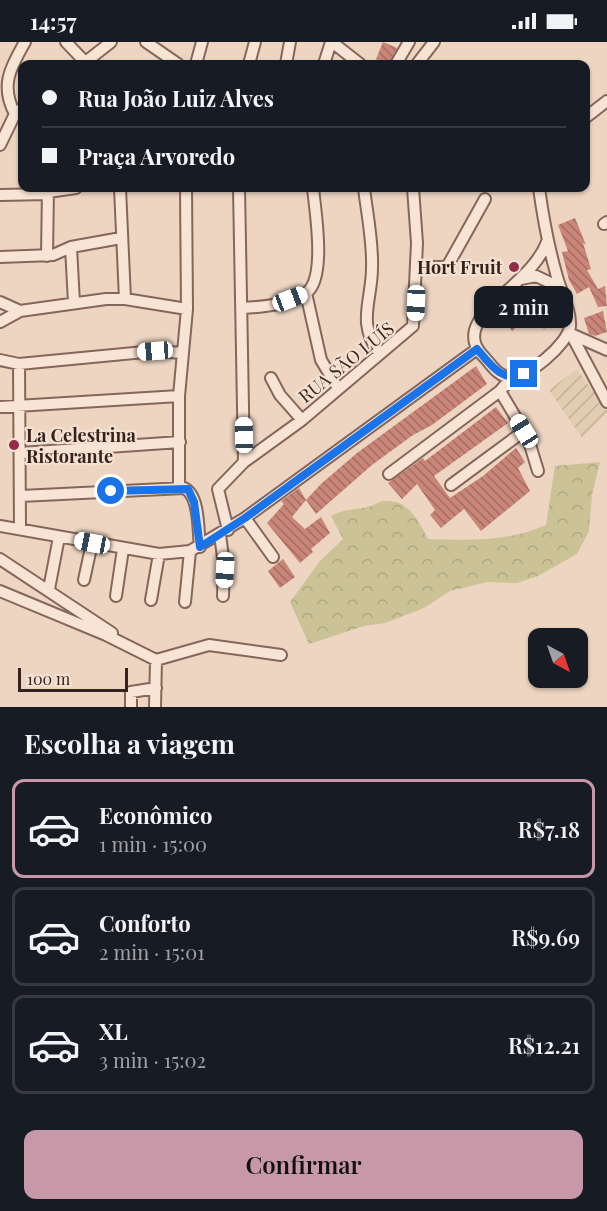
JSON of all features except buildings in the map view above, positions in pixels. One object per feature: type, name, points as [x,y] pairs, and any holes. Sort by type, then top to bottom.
[{"type":"street","points":[[18,110],[7,98],[6,85],[26,42]]},
{"type":"street","points":[[66,42],[82,60]]},
{"type":"street","points":[[90,60],[111,42]]},
{"type":"street","points":[[146,42],[171,60]]},
{"type":"street","points":[[197,60],[202,42]]},
{"type":"street","points":[[250,60],[255,42]]},
{"type":"street","points":[[286,60],[290,42]]},
{"type":"street","points":[[325,60],[332,42],[355,60]]},
{"type":"street","points":[[398,60],[408,42]]},
{"type":"street","points":[[420,60],[434,42]]},
{"type":"street","points":[[590,114],[607,101]]},
{"type":"street","points":[[0,145],[18,113]]},
{"type":"street","points":[[0,195],[36,192]]},
{"type":"street","points":[[47,255],[48,192]]},
{"type":"street","points":[[120,192],[125,299]]},
{"type":"street","points":[[179,488],[179,396],[187,309],[186,192]]},
{"type":"street","points":[[239,192],[244,462]]},
{"type":"street","points":[[242,308],[267,307],[306,293],[310,287],[318,252],[313,192]]},
{"type":"street","points":[[364,192],[372,266],[365,315],[370,339],[380,354]]},
{"type":"street","name":"RUA SÃO LUÍS","points":[[224,532],[218,489],[244,462],[302,420],[413,326],[417,267],[413,192]]},
{"type":"street","points":[[540,192],[547,242],[568,315],[571,334],[607,402]]},
{"type":"street","points":[[417,267],[447,267],[485,199]]},
{"type":"street","points":[[0,257],[47,255],[70,247],[121,238]]},
{"type":"street","points":[[511,378],[500,374],[477,349],[474,337],[477,324],[542,257],[547,242]]},
{"type":"street","points":[[70,247],[74,303]]},
{"type":"street","points":[[521,279],[536,276],[559,287]]},
{"type":"street","points":[[306,293],[321,360],[338,388]]},
{"type":"street","points":[[0,322],[20,311],[74,303],[125,299],[187,309]]},
{"type":"street","points":[[0,302],[20,311]]},
{"type":"street","points":[[571,334],[607,350]]},
{"type":"street","points":[[389,474],[500,391],[511,378],[532,369],[571,334]]},
{"type":"street","points":[[0,526],[159,554],[195,549],[245,518],[477,349]]},
{"type":"street","points":[[0,360],[19,364],[147,351],[183,353]]},
{"type":"street","points":[[19,364],[20,529]]},
{"type":"street","points":[[271,378],[280,395],[302,420]]},
{"type":"street","points":[[500,391],[524,431],[534,453],[538,471]]},
{"type":"street","points":[[0,407],[179,396]]},
{"type":"street","points":[[451,485],[524,431]]},
{"type":"street","points":[[21,453],[180,442]]},
{"type":"street","points":[[21,496],[188,489],[192,496],[195,549],[186,602]]},
{"type":"street","points":[[245,518],[273,556]]},
{"type":"street","points":[[223,596],[224,532]]},
{"type":"street","points":[[49,590],[59,537]]},
{"type":"street","points":[[84,580],[92,543]]},
{"type":"street","points":[[116,596],[123,549]]},
{"type":"street","points":[[151,600],[159,554]]},
{"type":"street","points":[[0,559],[49,590],[132,650]]},
{"type":"street","points":[[0,591],[76,622],[156,660],[209,645],[281,655]]},
{"type":"street","points":[[155,707],[156,660]]},
{"type":"street","points":[[131,707],[131,692],[156,688]]},
{"type":"shaded area","points":[[577,369],[607,410],[607,413],[582,438],[549,390]]},
{"type":"green space","points":[[538,292],[559,317],[544,330],[524,304]]},
{"type":"green space","points":[[600,462],[592,495],[589,531],[577,554],[538,576],[517,583],[487,582],[450,591],[424,608],[385,623],[364,626],[309,644],[290,602],[320,561],[343,539],[331,516],[383,501],[393,501],[412,513],[428,539],[488,539],[517,535],[546,525],[555,466]]},
{"type":"place","name":"Hort Fruit","points":[[514,267]]},
{"type":"place","name":"La Celestrina Ristorante","points":[[14,445]]},
{"type":"route","points":[[111,491],[188,489],[194,502],[200,547],[245,518],[477,349],[500,374],[511,378],[524,374]]}]
